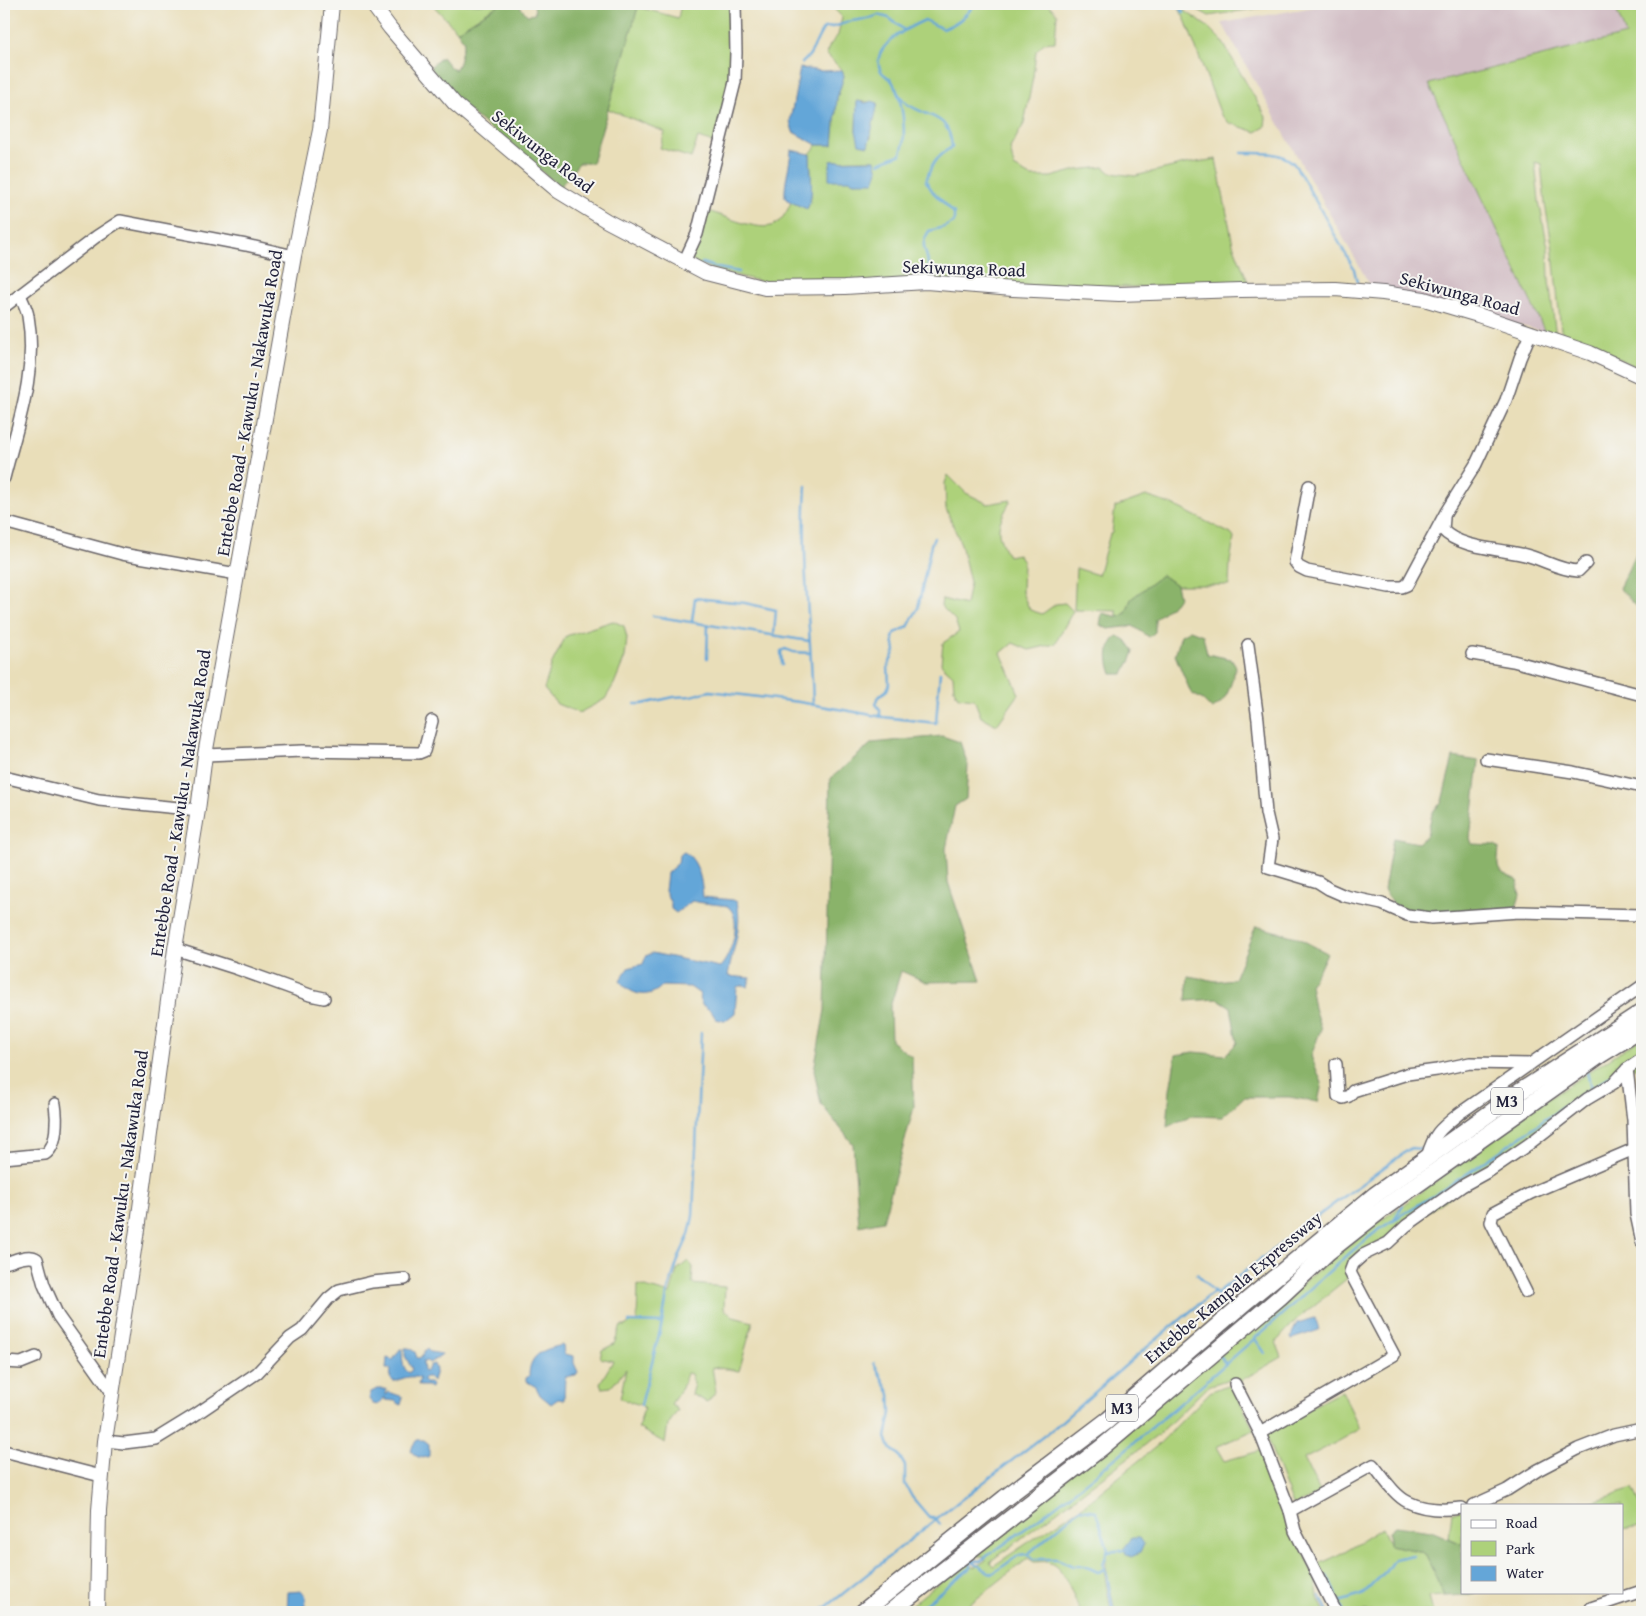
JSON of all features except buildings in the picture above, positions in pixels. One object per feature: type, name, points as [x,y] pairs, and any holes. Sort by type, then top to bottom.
[{"type":"highway","name":"Entebbe-Kampala Expressway","points":[[863,1612],[1005,1498],[1108,1420],[1351,1214],[1427,1157],[1518,1093],[1642,1012]]},
{"type":"highway","name":"Entebbe-Kampala Expressway","points":[[890,1612],[1101,1448],[1280,1297],[1328,1252],[1378,1213],[1570,1076],[1642,1029]]},
{"type":"main road","name":"Entebbe Road - Kawuku - Nakawuka Road","points":[[97,1612],[101,1476],[105,1441],[111,1391],[137,1230],[175,949],[198,810],[204,755],[294,256],[320,130],[332,4]]},
{"type":"main road","name":"Sekiwunga Road","points":[[372,4],[455,104],[558,191],[607,220],[706,273],[765,288],[845,287],[926,282],[1119,294],[1335,289],[1383,293],[1443,304],[1531,332],[1590,353],[1642,377]]},
{"type":"street","points":[[684,262],[697,234],[734,82],[736,53],[734,4]]},
{"type":"street","points":[[4,307],[97,236],[120,221],[294,256]]},
{"type":"street","points":[[4,478],[24,405],[28,370],[30,344],[28,315],[20,295]]},
{"type":"street","points":[[1309,486],[1295,562],[1299,567],[1307,571],[1396,588],[1407,584],[1446,512],[1476,464],[1506,400],[1531,332]]},
{"type":"street","points":[[1446,512],[1443,530],[1461,542],[1528,555],[1559,568],[1572,571],[1578,571],[1586,563]]},
{"type":"street","points":[[4,522],[122,554],[237,574]]},
{"type":"street","points":[[1248,646],[1258,720],[1266,813],[1272,838],[1268,867],[1318,882],[1345,896],[1376,902],[1407,915],[1432,918],[1519,912],[1642,915]]},
{"type":"street","points":[[1472,654],[1513,661],[1642,695]]},
{"type":"street","points":[[204,755],[303,751],[419,753],[424,751],[432,721]]},
{"type":"street","points":[[1486,759],[1573,772],[1642,787]]},
{"type":"street","points":[[4,777],[99,800],[198,810]]},
{"type":"street","points":[[175,949],[310,995],[324,998]]},
{"type":"street","points":[[1427,1157],[1438,1131],[1642,986]]},
{"type":"street","points":[[1260,1433],[1394,1355],[1350,1272],[1356,1261],[1388,1243],[1406,1226],[1462,1186],[1491,1170],[1529,1144],[1587,1098],[1614,1083],[1627,1069],[1642,1059]]},
{"type":"street","points":[[1336,1064],[1338,1096],[1343,1098],[1353,1091],[1407,1074],[1470,1064],[1530,1064]]},
{"type":"street","points":[[1627,1069],[1633,1120],[1636,1214],[1642,1242]]},
{"type":"street","points":[[4,1158],[45,1154],[48,1152],[52,1147],[56,1122],[55,1104]]},
{"type":"street","points":[[1526,1292],[1491,1222],[1492,1213],[1531,1193],[1634,1148]]},
{"type":"street","points":[[4,1263],[28,1257],[37,1259],[44,1284],[58,1316],[111,1391]]},
{"type":"street","points":[[105,1441],[124,1443],[156,1439],[257,1373],[286,1343],[302,1330],[328,1299],[339,1290],[378,1281],[406,1279]]},
{"type":"street","points":[[4,1362],[22,1363],[36,1358]]},
{"type":"street","points":[[1235,1384],[1260,1433],[1290,1512],[1295,1531],[1336,1612]]},
{"type":"street","points":[[1476,1504],[1507,1490],[1538,1470],[1578,1449],[1614,1435],[1642,1429]]},
{"type":"street","points":[[4,1451],[101,1476]]},
{"type":"street","points":[[1290,1512],[1373,1465],[1392,1488],[1408,1502],[1439,1510],[1461,1508]]},
{"type":"street","points":[[1592,1612],[1591,1608],[1642,1591]]},
{"type":"shaded area","points":[[1331,4],[1614,4],[1626,35],[1429,84],[1545,332],[1371,287],[1222,23]]},
{"type":"green space","points":[[432,4],[500,4],[457,31]]},
{"type":"green space","points":[[500,4],[518,4],[527,15],[535,14],[534,4],[639,4],[592,163],[579,163],[560,187],[456,100],[430,67],[442,57],[455,70],[459,63],[464,41],[457,31]]},
{"type":"green space","points":[[681,4],[723,4],[729,6],[732,75],[717,144],[698,138],[691,158],[660,148],[665,132],[608,109],[638,7],[678,18]]},
{"type":"green space","points":[[829,4],[1048,4],[1057,14],[1055,42],[1044,43],[1036,51],[1024,124],[1010,148],[1014,167],[1032,177],[1051,177],[1077,170],[1104,167],[1111,173],[1135,176],[1216,159],[1233,244],[1248,282],[1135,287],[772,284],[717,271],[689,260],[708,211],[751,225],[768,227],[780,221],[791,202],[807,209],[811,197],[810,154],[817,145],[833,145],[837,98],[844,76],[842,70],[826,54],[838,35],[842,17]],"holes":[[[857,101],[878,103],[872,125],[871,139],[856,131]],[[875,160],[866,181],[854,182],[850,180],[831,161]]]},
{"type":"green space","points":[[1187,4],[1267,4],[1266,7],[1209,16]]},
{"type":"green space","points":[[1614,4],[1642,4],[1642,370],[1610,354],[1576,343],[1570,340],[1561,330],[1541,164],[1535,162],[1539,201],[1548,248],[1549,281],[1556,336],[1545,332],[1429,84],[1626,35]]},
{"type":"green space","points":[[1178,6],[1208,27],[1222,41],[1266,117],[1265,127],[1256,132],[1229,123],[1221,115],[1186,22]]},
{"type":"green space","points":[[948,475],[966,493],[988,504],[1011,500],[1000,522],[999,533],[1008,556],[1018,554],[1023,561],[1022,593],[1030,610],[1042,614],[1056,604],[1065,603],[1073,611],[1055,644],[1029,650],[1013,643],[1001,653],[1019,694],[997,725],[981,717],[974,699],[958,697],[954,689],[953,675],[941,664],[943,643],[959,632],[955,620],[941,606],[942,599],[966,605],[970,582],[961,544],[946,509],[945,483]]},
{"type":"green space","points":[[1146,496],[1173,505],[1231,534],[1234,538],[1229,585],[1176,585],[1162,575],[1131,599],[1126,613],[1119,617],[1117,617],[1117,611],[1074,610],[1076,568],[1098,575],[1110,534],[1112,533],[1115,507]]},
{"type":"green space","points":[[1642,542],[1642,644],[1641,611],[1619,588]]},
{"type":"green space","points":[[1162,575],[1176,585],[1179,597],[1175,603],[1155,619],[1155,632],[1149,637],[1133,626],[1108,629],[1100,625],[1102,613],[1119,617],[1126,613],[1131,599]]},
{"type":"green space","points":[[613,621],[624,626],[627,638],[625,657],[614,684],[605,699],[579,713],[557,704],[544,689],[552,663],[566,636]]},
{"type":"green space","points":[[1190,630],[1203,635],[1207,654],[1231,659],[1236,667],[1225,697],[1222,702],[1212,709],[1203,700],[1191,693],[1175,655],[1181,635]]},
{"type":"green space","points":[[1117,636],[1126,640],[1134,651],[1123,674],[1112,674],[1109,664],[1109,649]]},
{"type":"green space","points":[[942,736],[960,742],[968,765],[966,799],[955,806],[946,849],[948,882],[981,981],[926,982],[901,971],[890,1007],[891,1041],[912,1057],[914,1107],[883,1221],[859,1226],[853,1144],[821,1104],[814,1070],[825,1010],[830,779],[872,743]]},
{"type":"green space","points":[[1453,757],[1479,761],[1470,838],[1472,844],[1495,845],[1499,848],[1499,869],[1501,872],[1517,880],[1520,895],[1516,908],[1453,913],[1419,912],[1405,910],[1396,906],[1384,890],[1393,838],[1418,843],[1427,835],[1432,814],[1442,801]]},
{"type":"green space","points":[[1256,926],[1296,937],[1327,953],[1310,984],[1314,1008],[1321,1029],[1311,1056],[1322,1083],[1318,1102],[1289,1097],[1244,1097],[1222,1117],[1190,1116],[1167,1127],[1170,1090],[1176,1055],[1194,1052],[1225,1055],[1237,1043],[1231,1007],[1218,999],[1186,1001],[1188,976],[1216,981],[1234,979]]},
{"type":"green space","points":[[1642,1037],[1642,1065],[1609,1077],[1514,1153],[1398,1232],[1360,1253],[1349,1277],[1297,1319],[1276,1342],[1282,1357],[1235,1384],[1229,1379],[1208,1386],[1157,1436],[990,1562],[993,1566],[1083,1506],[1158,1445],[1210,1392],[1227,1385],[1234,1389],[1254,1430],[1216,1447],[1224,1461],[1263,1450],[1316,1581],[1318,1598],[1325,1612],[1205,1612],[1199,1608],[1202,1612],[1115,1612],[1106,1559],[1103,1565],[1111,1612],[1080,1612],[1068,1583],[1058,1569],[1052,1564],[1034,1562],[1028,1558],[960,1612],[903,1612],[966,1560],[974,1568],[986,1560],[983,1556],[971,1556],[1362,1234],[1528,1112]]},
{"type":"green space","points":[[688,1261],[693,1267],[692,1284],[725,1287],[724,1309],[733,1317],[753,1322],[739,1371],[712,1367],[716,1392],[707,1402],[691,1394],[694,1384],[691,1374],[687,1373],[682,1388],[671,1404],[678,1410],[668,1425],[665,1443],[638,1428],[644,1408],[641,1405],[620,1399],[626,1369],[611,1387],[602,1388],[600,1383],[613,1361],[600,1358],[602,1350],[614,1344],[621,1326],[626,1326],[629,1322],[637,1322],[638,1285],[670,1294],[677,1270]]},
{"type":"green space","points":[[1342,1391],[1360,1429],[1304,1459],[1320,1492],[1294,1507],[1264,1431]]},
{"type":"green space","points":[[1633,1489],[1640,1504],[1642,1504],[1642,1527],[1624,1530],[1624,1504],[1584,1504]]},
{"type":"green space","points":[[1461,1510],[1461,1544],[1449,1538],[1452,1512]]},
{"type":"green space","points":[[1395,1526],[1431,1531],[1461,1544],[1461,1594],[1473,1594],[1445,1596],[1425,1554],[1389,1545],[1389,1531]]},
{"type":"green space","points":[[1382,1528],[1390,1545],[1425,1554],[1445,1596],[1429,1597],[1433,1612],[1337,1612],[1315,1565],[1341,1553]]},
{"type":"water","points":[[800,68],[822,71],[842,70],[844,76],[837,98],[833,145],[817,145],[793,132],[790,121]]},
{"type":"water","points":[[857,101],[878,103],[868,146],[859,144],[856,131]]},
{"type":"water","points":[[791,150],[810,154],[811,197],[807,209],[785,198]]},
{"type":"water","points":[[875,160],[878,171],[874,182],[829,180],[831,161]]},
{"type":"water","points":[[684,852],[693,860],[696,866],[701,878],[703,897],[737,902],[739,912],[738,930],[728,976],[750,978],[748,987],[743,985],[737,987],[735,1013],[725,1021],[716,1019],[711,1011],[701,1004],[700,994],[690,987],[662,986],[651,993],[640,994],[629,990],[620,981],[628,968],[643,964],[646,956],[652,953],[720,967],[732,946],[735,919],[732,911],[727,906],[692,901],[676,913],[671,909],[671,904],[665,891],[667,873],[678,863],[679,855]]},
{"type":"water","points":[[1315,1318],[1319,1330],[1292,1339],[1291,1336],[1297,1323]]},
{"type":"water","points":[[563,1345],[564,1354],[574,1356],[574,1363],[578,1372],[576,1375],[565,1377],[564,1400],[558,1399],[551,1404],[540,1395],[536,1387],[526,1381],[526,1378],[529,1376],[532,1362],[539,1354],[550,1348]]},
{"type":"water","points":[[405,1348],[415,1352],[417,1358],[421,1358],[427,1349],[430,1352],[442,1354],[429,1363],[427,1361],[423,1362],[424,1371],[427,1371],[430,1365],[434,1364],[436,1370],[433,1382],[429,1377],[423,1379],[425,1383],[432,1385],[431,1388],[419,1386],[420,1379],[415,1377],[398,1381],[393,1381],[390,1378],[391,1369],[386,1369],[387,1358],[393,1360],[400,1349],[402,1349],[406,1371],[409,1373],[412,1369],[405,1356]]},
{"type":"water","points":[[377,1389],[386,1389],[386,1395],[389,1392],[403,1397],[401,1405],[395,1401],[385,1400],[385,1397],[378,1405],[373,1404],[369,1399],[371,1392]]},
{"type":"water","points":[[417,1440],[424,1440],[429,1444],[429,1456],[419,1457],[411,1451]]},
{"type":"water","points":[[1132,1538],[1140,1538],[1144,1544],[1140,1553],[1131,1557],[1126,1554],[1124,1548]]},
{"type":"water","points":[[302,1591],[306,1597],[305,1612],[287,1612],[288,1592]]},
{"type":"waterway","points":[[879,163],[901,154],[904,137],[899,97],[892,81],[881,71],[880,54],[892,39],[925,20],[943,29],[961,19],[974,4]]},
{"type":"waterway","points":[[1177,4],[1184,13]]},
{"type":"waterway","points":[[802,63],[812,51],[824,28],[835,27],[878,15],[889,18],[904,30]]},
{"type":"waterway","points":[[897,92],[907,104],[943,122],[950,136],[952,147],[935,161],[926,181],[933,192],[954,213],[954,222],[929,231],[924,242],[928,260],[925,277]]},
{"type":"waterway","points":[[1242,153],[1275,154],[1287,158],[1293,163],[1354,269],[1357,282]]},
{"type":"waterway","points":[[702,263],[739,272]]},
{"type":"waterway","points":[[806,486],[805,568],[813,705]]},
{"type":"waterway","points":[[880,717],[880,710],[876,704],[877,698],[887,690],[889,685],[888,666],[895,651],[893,638],[895,633],[908,627],[918,608],[934,538]]},
{"type":"waterway","points":[[692,621],[695,598],[745,603],[776,610],[774,634]]},
{"type":"waterway","points":[[653,616],[809,641]]},
{"type":"waterway","points":[[707,658],[708,624]]},
{"type":"waterway","points":[[782,665],[781,651],[785,649],[793,652],[810,653]]},
{"type":"waterway","points":[[635,704],[691,696],[710,691],[799,702],[883,717],[936,723],[940,672]]},
{"type":"waterway","points":[[641,1405],[662,1323],[668,1290],[689,1235],[693,1216],[701,1033]]},
{"type":"waterway","points":[[1587,1072],[1591,1088]]},
{"type":"waterway","points":[[970,1560],[980,1561],[1016,1536],[1120,1455],[1378,1230],[1474,1169],[1617,1072]]},
{"type":"waterway","points":[[1217,1293],[1304,1226],[1411,1148],[1420,1149]]},
{"type":"waterway","points":[[1393,1221],[1403,1205]]},
{"type":"waterway","points":[[1197,1274],[1225,1303]]},
{"type":"waterway","points":[[820,1612],[1054,1428],[1215,1291]]},
{"type":"waterway","points":[[629,1322],[662,1323]]},
{"type":"waterway","points":[[1255,1339],[1265,1353]]},
{"type":"waterway","points":[[1219,1356],[1226,1364]]},
{"type":"waterway","points":[[874,1363],[890,1394],[891,1413],[886,1437],[890,1448],[898,1454],[905,1466],[905,1484],[912,1497],[929,1517],[936,1519],[940,1524]]},
{"type":"waterway","points":[[1028,1554],[1080,1509],[1096,1511],[1108,1550],[1103,1565],[1107,1576],[1113,1612]]},
{"type":"waterway","points":[[1107,1552],[1124,1550]]},
{"type":"waterway","points":[[971,1561],[992,1574],[1019,1555],[1028,1554],[1033,1559],[1057,1559],[1073,1566],[1085,1566],[1098,1572],[1105,1570]]},
{"type":"waterway","points":[[1339,1602],[1362,1595],[1386,1571],[1394,1559],[1413,1555]]},
{"type":"waterway","points":[[915,1612],[970,1568],[970,1560]]},
{"type":"waterway","points":[[1327,1576],[1344,1612]]},
{"type":"waterway","points":[[1320,1596],[1328,1612]]},
{"type":"waterway","points":[[1159,1612],[1195,1605],[1204,1612]]}]
